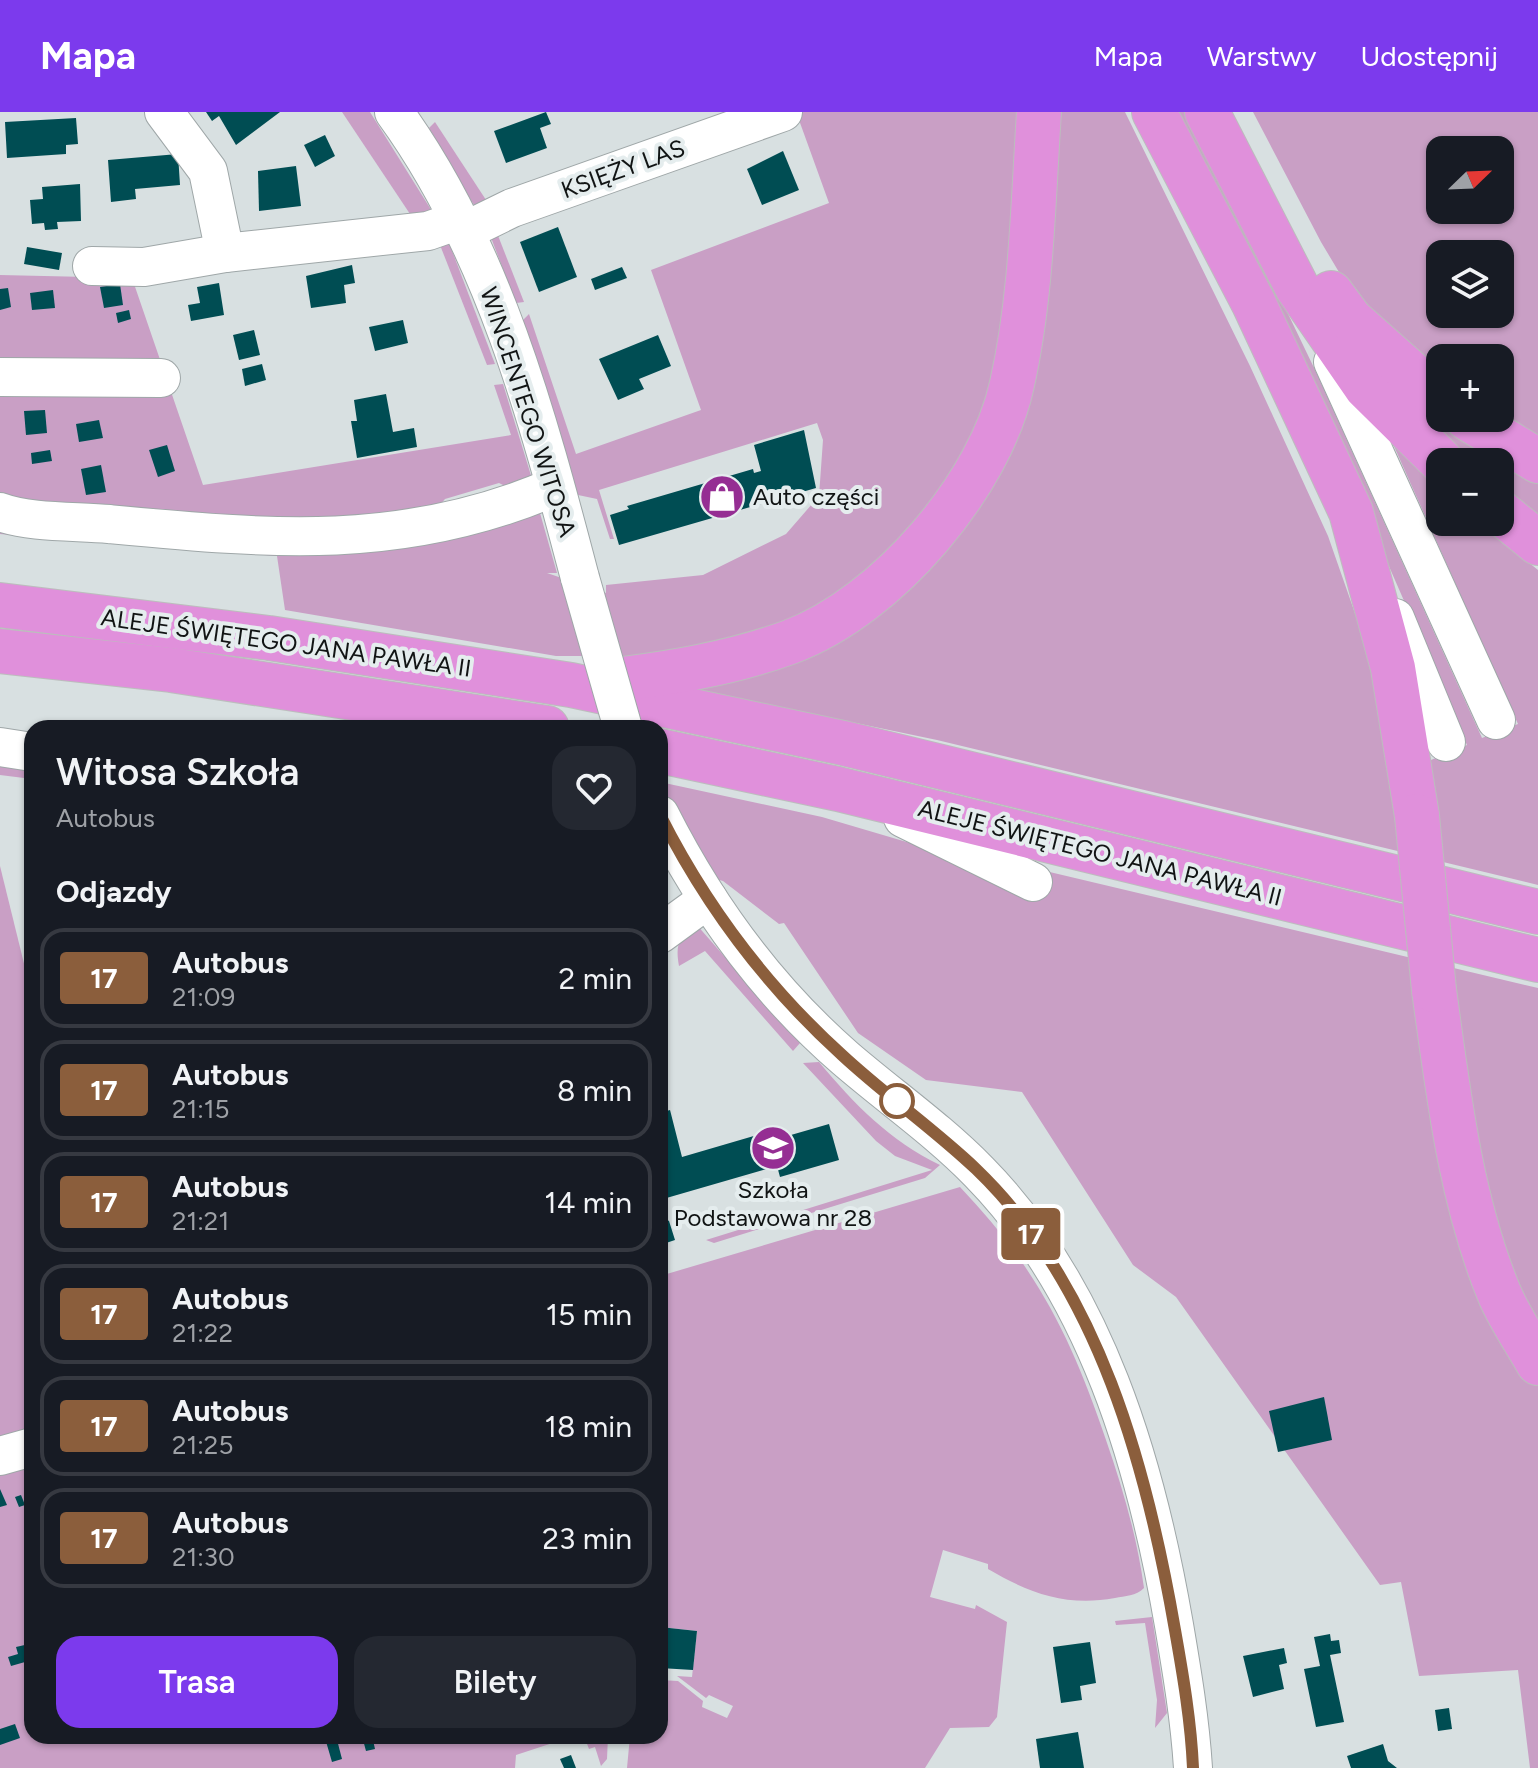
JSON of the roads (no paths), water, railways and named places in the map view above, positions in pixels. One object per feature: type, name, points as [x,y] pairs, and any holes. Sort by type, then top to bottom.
[{"type":"highway","points":[[571,685],[702,669],[793,641],[855,605],[914,554],[945,522],[990,448],[1012,386],[1025,307],[1039,112]]},
{"type":"highway","points":[[1154,112],[1254,304],[1351,512],[1393,668],[1417,816],[1434,990],[1450,1101],[1469,1197],[1500,1294],[1538,1363]]},
{"type":"highway","points":[[1208,112],[1297,287],[1366,387],[1428,448]]},
{"type":"highway","points":[[1208,112],[1295,244],[1351,320],[1426,387]]},
{"type":"highway","points":[[1490,432],[1538,461]]},
{"type":"highway","points":[[1514,523],[1538,543]]},
{"type":"highway","name":"ALEJE ŚWIĘTEGO JANA PAWŁA II","points":[[0,605],[223,631],[571,685]]},
{"type":"highway","name":"ALEJE ŚWIĘTEGO JANA PAWŁA II","points":[[0,651],[171,670],[495,720]]},
{"type":"highway","points":[[571,685],[843,743],[1538,912]]},
{"type":"highway","name":"ALEJE ŚWIĘTEGO JANA PAWŁA II","points":[[668,753],[838,789],[1538,960]]},
{"type":"street","points":[[164,112],[208,171],[225,253]]},
{"type":"street","name":"WINCENTEGO WITOSA","points":[[394,112],[462,226],[512,348],[621,720]]},
{"type":"street","name":"KSIĘŻY LAS","points":[[92,266],[144,267],[194,261],[225,253],[462,226],[783,112]]},
{"type":"street","points":[[1297,287],[1395,493],[1496,720]]},
{"type":"street","points":[[0,377],[161,378]]},
{"type":"street","points":[[0,512],[172,530],[362,537],[456,521],[554,487]]},
{"type":"street","points":[[1351,512],[1446,742]]},
{"type":"street","points":[[0,747],[24,751]]},
{"type":"street","points":[[838,789],[969,847],[1033,882]]},
{"type":"street","points":[[668,830],[698,885],[747,953],[807,1021],[977,1169],[1000,1195],[1064,1287],[1110,1385],[1146,1494],[1184,1681],[1193,1768]]},
{"type":"street","points":[[668,924],[698,885]]},
{"type":"street","points":[[0,1456],[24,1449]]},
{"type":"place","name":"Auto części","points":[[722,497]]},
{"type":"place","name":"Szkoła Podstawowa nr 28","points":[[773,1148]]}]
